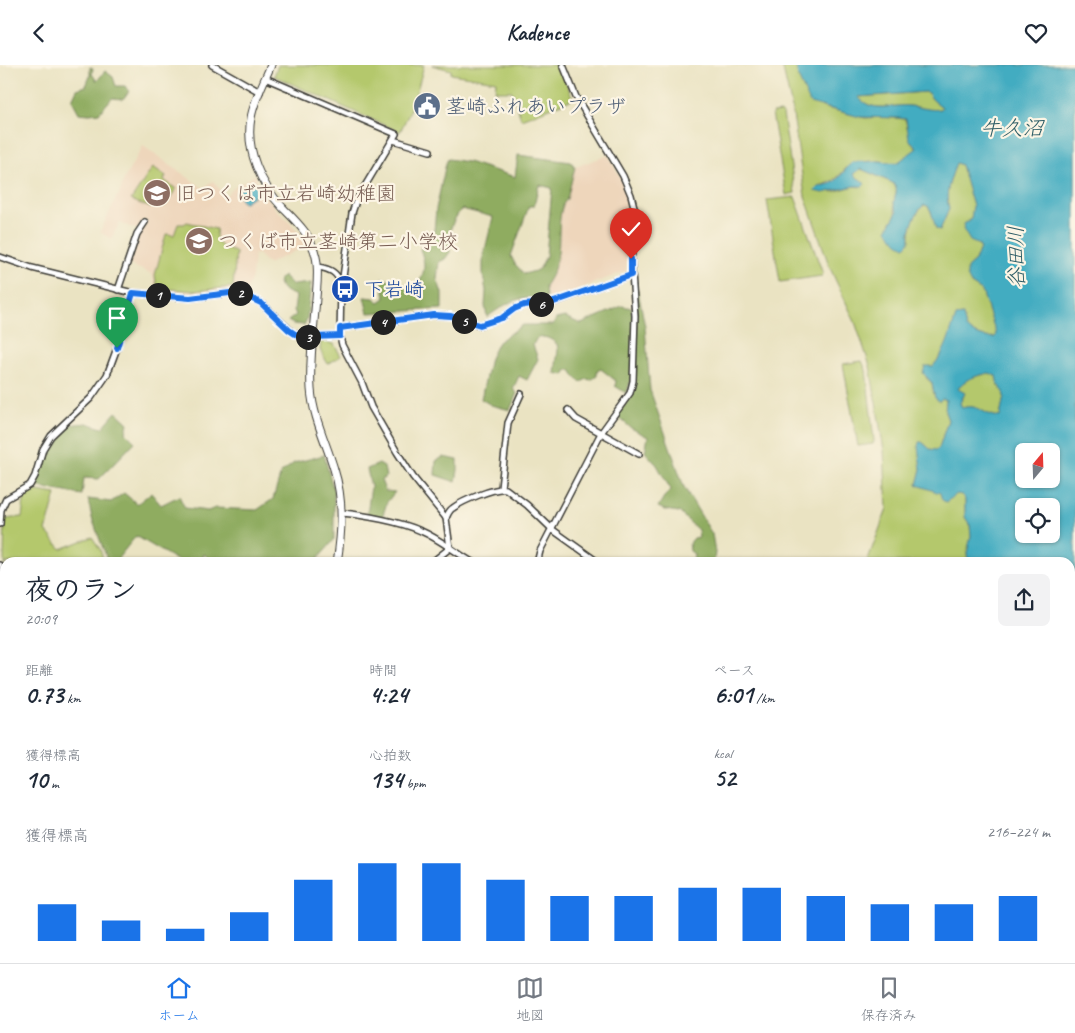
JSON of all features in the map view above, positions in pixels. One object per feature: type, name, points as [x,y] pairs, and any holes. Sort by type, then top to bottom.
[{"type":"street","points":[[212,65],[260,92]]},
{"type":"street","points":[[271,65],[260,92],[250,126],[250,139],[254,160],[264,184],[273,197],[306,231],[314,249],[318,267],[311,371],[313,401],[319,426],[338,483],[342,513],[338,557]]},
{"type":"street","points":[[538,557],[601,433],[630,393],[633,381],[635,316],[631,275],[632,249],[638,225],[632,195],[602,138],[576,97],[563,65]]},
{"type":"street","points":[[265,78],[396,134],[356,201],[352,213],[341,284],[340,336],[342,345],[355,367],[371,407],[383,429],[413,477],[446,518],[450,548]]},
{"type":"street","points":[[393,141],[430,151]]},
{"type":"street","points":[[118,290],[137,234],[145,222]]},
{"type":"street","points":[[0,257],[25,267],[133,293],[190,298],[240,293],[261,303],[292,333],[313,337],[340,336]]},
{"type":"street","points":[[318,267],[332,271],[341,284]]},
{"type":"street","points":[[340,328],[434,315],[451,316],[480,325],[502,318],[514,309],[524,305],[554,302],[631,275]]},
{"type":"street","points":[[0,524],[1,510],[6,499],[30,485],[35,476],[43,449],[51,437],[91,398],[101,383],[112,363],[133,293]]},
{"type":"street","points":[[501,488],[508,423],[521,394]]},
{"type":"street","points":[[568,410],[576,419],[639,454]]},
{"type":"street","points":[[446,518],[450,509],[460,503],[501,488],[514,493],[552,528],[591,557]]},
{"type":"street","points":[[0,496],[6,499]]},
{"type":"street","points":[[342,513],[355,514],[414,528],[450,548],[461,557]]},
{"type":"street","points":[[439,557],[450,548]]},
{"type":"shaded area","name":"つくば市立茎崎第二小学校","points":[[143,146],[203,188],[213,181],[225,196],[237,185],[255,175],[275,208],[301,234],[306,246],[268,264],[258,254],[254,255],[252,277],[246,292],[228,290],[190,295],[157,293],[152,274],[128,264],[139,235],[147,221],[143,220],[138,230],[120,223],[111,239],[100,232],[119,195],[124,179]]},
{"type":"shaded area","points":[[608,155],[626,188],[635,219],[628,243],[626,271],[548,299],[545,286],[551,278],[555,265],[559,246],[561,211],[563,202],[567,201],[575,167]]},
{"type":"green space","points":[[278,65],[424,65],[414,102],[400,132],[274,76]]},
{"type":"green space","points":[[432,65],[559,65],[573,99],[521,119],[512,91],[495,91],[496,81],[451,74],[451,70]]},
{"type":"green space","points":[[782,65],[796,65],[798,77],[802,85],[822,107],[865,118],[905,119],[911,142],[917,149],[897,163],[879,161],[853,162],[835,180],[818,186],[833,192],[854,186],[860,187],[853,173],[861,169],[893,183],[896,191],[895,214],[890,223],[910,240],[913,221],[924,205],[928,206],[940,230],[949,209],[947,197],[950,180],[956,162],[961,165],[973,206],[971,219],[964,224],[980,248],[975,261],[967,268],[971,284],[982,291],[996,333],[995,337],[983,337],[966,328],[963,315],[956,316],[947,345],[926,378],[932,383],[934,395],[946,400],[945,412],[948,420],[939,448],[936,451],[930,449],[922,442],[921,469],[917,484],[962,495],[965,500],[965,517],[970,525],[971,537],[967,557],[869,557],[887,509],[884,451],[870,366],[855,322],[830,268],[805,196],[792,108]]},
{"type":"green space","points":[[90,67],[93,68],[92,74],[97,81],[105,71],[113,77],[116,86],[125,86],[129,91],[123,99],[112,98],[99,113],[79,113],[72,100],[77,89],[86,86],[90,76]]},
{"type":"green space","points":[[925,92],[942,107],[941,109],[930,110],[903,106],[876,107],[858,97]]},
{"type":"green space","points":[[781,112],[783,114],[795,193],[786,195],[772,113]]},
{"type":"green space","points":[[518,155],[571,162],[575,167],[567,199],[562,209],[558,253],[553,271],[545,286],[546,298],[520,299],[502,307],[487,317],[483,258],[493,217],[462,209],[451,229],[449,240],[450,252],[445,259],[439,262],[437,279],[442,293],[442,309],[368,313],[364,297],[374,298],[379,302],[385,298],[382,278],[390,281],[397,288],[419,283],[424,266],[420,249],[434,231],[436,209],[448,159],[468,162],[515,177]],"holes":[[[539,185],[552,188],[546,256],[540,268],[524,274],[511,256],[529,206],[534,206]]]},
{"type":"green space","points":[[153,167],[166,176],[164,180],[176,189],[165,206],[152,206],[151,208],[131,200]]},
{"type":"green space","points":[[795,197],[823,274],[822,276],[780,282],[767,200]]},
{"type":"green space","points":[[187,222],[216,229],[216,237],[221,246],[236,252],[233,287],[194,291],[157,288],[155,275],[166,234],[174,235],[178,224]]},
{"type":"green space","points":[[284,276],[293,285],[311,283],[307,319],[304,325],[293,324],[288,321],[296,315],[294,310],[296,296],[285,291],[279,284],[279,279]]},
{"type":"green space","points":[[635,290],[638,290],[645,327],[650,390],[684,487],[712,534],[714,557],[694,557],[689,544],[694,538],[699,537],[698,530],[679,512],[658,507],[671,490],[657,465],[645,452],[648,437],[631,428],[617,416],[635,389],[637,344]]},
{"type":"green space","points":[[622,306],[632,308],[633,364],[626,393],[615,386],[616,381],[601,369],[597,371],[597,376],[591,380],[587,379],[581,382],[571,370],[567,370],[564,375],[555,373],[557,344],[542,337],[536,339],[533,345],[538,359],[527,380],[519,376],[513,389],[517,393],[510,410],[491,405],[481,399],[490,358],[498,342],[523,325],[553,325],[556,319],[565,317],[581,324]]},
{"type":"green space","points":[[321,341],[334,344],[341,356],[328,364],[320,350]]},
{"type":"green space","points":[[862,361],[866,370],[874,441],[873,444],[858,446],[843,364]]},
{"type":"green space","points":[[989,373],[996,376],[998,385],[1003,391],[1004,396],[1000,417],[973,407],[962,408],[960,402],[964,396],[958,389],[964,382]]},
{"type":"green space","points":[[116,412],[128,423],[126,433],[135,442],[99,479],[84,478],[82,495],[34,486],[38,480],[48,449],[67,425],[87,423],[102,428]]},
{"type":"green space","points":[[324,455],[334,492],[334,540],[319,557],[207,557],[204,554],[203,557],[172,557],[136,536],[119,557],[106,557],[92,518],[88,499],[111,502],[124,493],[137,504],[151,493],[161,505],[179,496],[185,508],[208,511],[215,508],[257,510],[273,499],[281,473],[294,463]]},
{"type":"green space","points":[[443,457],[458,460],[456,482],[435,475],[436,461]]},
{"type":"green space","points":[[379,464],[384,467],[386,477],[381,480],[385,491],[395,492],[387,502],[382,518],[367,514],[371,487],[367,469]]},
{"type":"green space","points":[[31,490],[56,494],[46,531],[61,549],[92,537],[100,549],[102,557],[4,557],[5,519],[22,517],[25,493]]},
{"type":"water","name":"牛久沼","points":[[796,65],[1075,65],[1075,557],[967,557],[971,536],[970,525],[965,517],[965,500],[962,495],[957,494],[946,502],[942,500],[940,493],[917,485],[921,469],[919,442],[922,442],[930,449],[936,450],[939,448],[948,420],[945,412],[946,400],[943,398],[939,401],[935,398],[932,383],[923,373],[925,366],[933,366],[941,355],[956,316],[963,315],[966,328],[983,337],[995,337],[996,333],[982,291],[971,284],[967,276],[967,268],[975,261],[980,248],[979,245],[970,241],[963,229],[964,224],[971,219],[973,206],[961,165],[956,163],[950,180],[947,197],[949,209],[940,230],[936,229],[928,206],[924,205],[913,221],[909,241],[905,247],[898,243],[887,230],[897,212],[894,203],[896,188],[893,183],[861,169],[853,174],[864,182],[863,186],[854,186],[823,193],[814,191],[835,181],[853,162],[879,161],[897,163],[917,148],[909,139],[906,119],[860,117],[810,103],[798,77]],"holes":[[[928,93],[942,107],[941,109],[933,110],[910,106],[876,107],[858,97]],[[989,373],[996,376],[1004,396],[1000,417],[973,407],[962,408],[960,403],[965,393],[958,389],[964,382]]]},
{"type":"water","points":[[254,181],[260,192],[243,203],[236,192]]},
{"type":"place","name":"茎崎ふれあいプラザ","points":[[427,106]]},
{"type":"place","name":"旧つくば市立岩崎幼稚園","points":[[157,193]]},
{"type":"place","name":"つくば市立茎崎第二小学校","points":[[199,241]]},
{"type":"place","name":"下岩崎","points":[[345,289]]},
{"type":"route","points":[[117,348],[133,293],[179,298],[199,298],[240,293],[261,303],[292,333],[299,336],[313,337],[340,336],[340,328],[434,315],[451,316],[480,325],[491,323],[524,305],[548,304],[566,299],[631,275],[631,259]]},
{"type":"water label","name":"谷田川","points":[[1016,257]]}]
